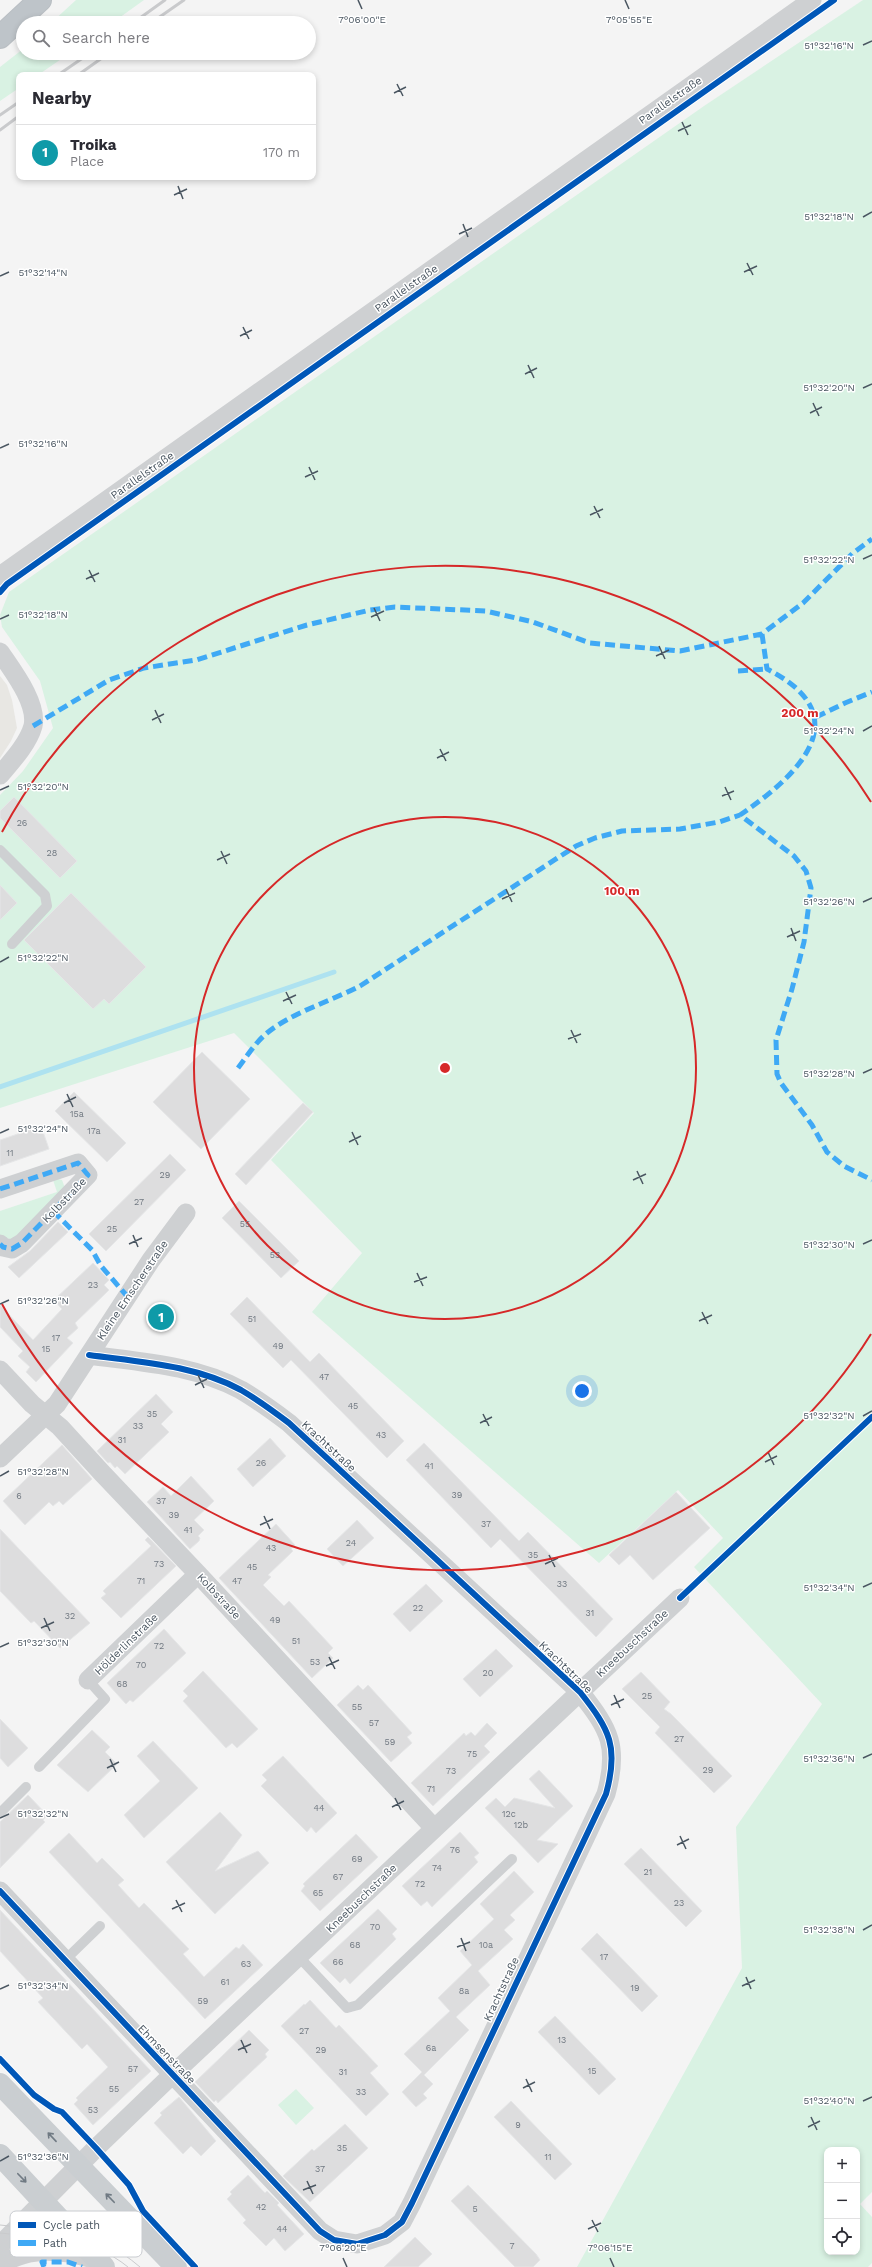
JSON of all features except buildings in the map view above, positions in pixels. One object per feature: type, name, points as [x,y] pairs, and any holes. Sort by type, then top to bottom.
[{"type":"highway","points":[[23,16],[40,0]]},
{"type":"highway","points":[[0,37],[16,22]]},
{"type":"main road","points":[[0,2084],[122,2211]]},
{"type":"main road","points":[[0,2155],[53,2211]]},
{"type":"main road","points":[[142,2232],[176,2267]]},
{"type":"street","name":"Parallelstraße","points":[[0,576],[812,0]]},
{"type":"street","points":[[0,652],[21,683],[31,706],[33,726],[22,746],[0,775]]},
{"type":"street","name":"Kolbstraße","points":[[0,1189],[78,1163],[88,1175],[22,1243],[12,1249],[3,1247],[0,1244]]},
{"type":"street","name":"Kleine Emscherstraße","points":[[0,1458],[57,1404],[151,1260],[186,1213]]},
{"type":"street","name":"Krachtstraße","points":[[89,1355],[171,1366],[209,1377],[240,1390],[265,1405],[289,1423],[580,1692],[598,1715],[611,1744],[613,1767],[606,1794],[402,2222],[385,2235],[357,2244],[334,2240],[320,2231]]},
{"type":"street","name":"Kolbstraße","points":[[0,1370],[45,1415],[60,1427],[102,1474],[198,1574],[434,1828]]},
{"type":"street","name":"Hölderlinstraße","points":[[88,1680],[198,1574]]},
{"type":"street","name":"Kneebuschstraße","points":[[34,2211],[78,2165],[173,2074],[680,1598]]},
{"type":"street","name":"Ehmsenstraße","points":[[0,1891],[64,1961],[173,2074],[320,2231]]},
{"type":"street","name":"Kneebuschstraße","points":[[0,2245],[10,2235]]},
{"type":"street","points":[[0,2263],[21,2257]]},
{"type":"street","points":[[85,2257],[101,2264]]},
{"type":"lane","points":[[0,850],[45,895],[47,906],[12,944]]},
{"type":"lane","name":"Hölderlinstraße","points":[[39,1767],[106,1699],[88,1680]]},
{"type":"lane","points":[[0,1813],[26,1787]]},
{"type":"lane","points":[[299,1957],[347,2008],[358,2005],[512,1859]]},
{"type":"lane","points":[[64,1961],[100,1926]]},
{"type":"shaded area","points":[[0,676],[7,685],[12,700],[17,728],[0,758]]},
{"type":"green space","points":[[76,0],[144,0],[122,16],[59,16]]},
{"type":"green space","points":[[863,0],[872,0],[872,2192],[860,2204],[872,2217],[872,2263],[868,2267],[577,2267],[742,1968],[736,1827],[822,1704],[694,1567],[723,1538],[678,1490],[599,1563],[312,1312],[362,1253],[271,1160],[314,1113],[234,1033],[0,1108],[0,795],[23,771],[53,728],[40,681],[2,627],[0,615],[9,592],[704,106]]},
{"type":"green space","points":[[16,54],[16,60],[60,60],[42,72],[16,72],[16,90],[0,101],[0,67]]},
{"type":"green space","points":[[53,1180],[62,1180],[65,1188],[13,1240],[0,1236],[0,1211],[57,1192]]},
{"type":"green space","points":[[296,2089],[314,2108],[296,2125],[278,2105]]},
{"type":"waterway","points":[[0,1087],[334,972]]},
{"type":"tram line","points":[[0,2225],[10,2226]]},
{"type":"tram line","points":[[0,2233],[10,2234]]},
{"type":"tram line","points":[[113,2257],[128,2267]]},
{"type":"tram line","points":[[127,2257],[140,2267]]},
{"type":"railway","points":[[143,16],[165,0]]},
{"type":"railway","points":[[161,16],[184,0]]},
{"type":"railway","points":[[62,72],[80,60]]},
{"type":"railway","points":[[82,72],[99,60]]},
{"type":"railway","points":[[0,115],[16,104]]},
{"type":"railway","points":[[0,130],[16,118]]},
{"type":"marked path","points":[[33,726],[109,680],[144,668],[196,660],[307,625],[370,610],[395,607],[486,611],[533,622],[590,643],[680,651],[762,634],[803,603],[853,553],[872,539]]},
{"type":"marked path","points":[[762,634],[767,669],[795,687],[810,706],[815,725],[810,745],[799,764],[782,782],[740,815],[794,856],[806,871],[811,888],[804,942],[792,989],[776,1040],[777,1074],[781,1083],[812,1125],[827,1152],[844,1166],[872,1180]]},
{"type":"marked path","points":[[738,671],[767,669]]},
{"type":"marked path","points":[[816,717],[872,692]]},
{"type":"marked path","points":[[238,1068],[259,1041],[277,1026],[299,1013],[360,986],[576,846],[595,838],[622,831],[680,829],[719,822],[740,815]]},
{"type":"marked path","points":[[0,1189],[78,1163],[88,1175],[22,1243],[12,1249],[3,1247],[0,1244]]},
{"type":"marked path","points":[[53,1211],[92,1250],[101,1266],[127,1296]]},
{"type":"marked path","points":[[44,2267],[42,2262],[68,2262],[82,2267]]},
{"type":"cycle path","points":[[0,592],[7,584],[834,0]]},
{"type":"cycle path","points":[[0,1891],[320,2231],[334,2240],[357,2244],[385,2235],[402,2222],[606,1794],[610,1778],[612,1764],[609,1740],[599,1717],[580,1692],[289,1423],[241,1390],[205,1375],[167,1366],[89,1355]]},
{"type":"cycle path","points":[[680,1598],[872,1417]]},
{"type":"cycle path","points":[[0,2059],[34,2095],[54,2109],[62,2112],[96,2148],[129,2185],[143,2211],[195,2267]]},
{"type":"place","name":"Troika","points":[[161,1317]]}]
